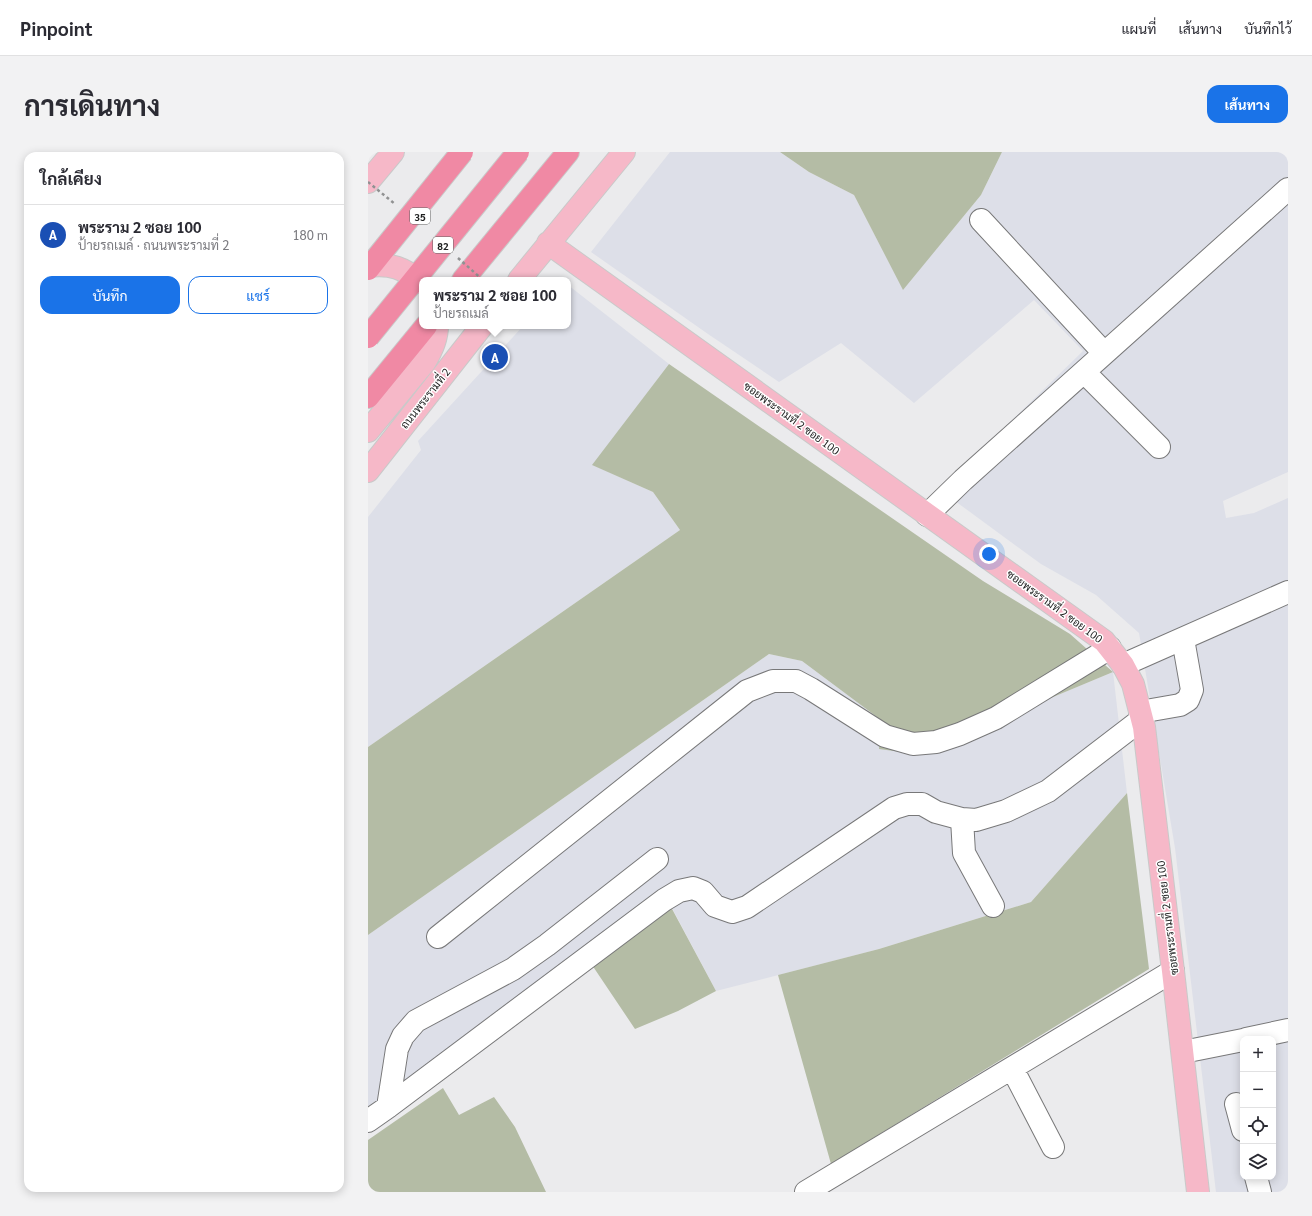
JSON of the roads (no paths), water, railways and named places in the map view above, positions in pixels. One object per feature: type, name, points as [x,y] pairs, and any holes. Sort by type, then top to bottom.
[{"type":"highway","points":[[368,267],[462,152]]},
{"type":"highway","name":"35","points":[[368,281],[472,152]]},
{"type":"highway","name":"82","points":[[368,337],[518,152]]},
{"type":"highway","points":[[465,277],[568,152]]},
{"type":"highway","points":[[368,396],[424,329]]},
{"type":"main road","points":[[368,182],[393,152]]},
{"type":"main road","points":[[521,277],[624,152]]},
{"type":"main road","name":"ซอยพระรามที่ 2 ซอย 100","points":[[548,244],[1104,640],[1123,665],[1133,684],[1145,735],[1183,1052],[1198,1192]]},
{"type":"main road","points":[[368,267],[381,264],[399,268],[412,274],[419,280]]},
{"type":"main road","points":[[368,430],[424,363],[432,350],[437,329]]},
{"type":"main road","name":"ถนนพระรามที่ 2","points":[[368,471],[480,329]]},
{"type":"street","points":[[927,515],[963,480],[1288,189]]},
{"type":"street","points":[[981,220],[1104,353]]},
{"type":"street","points":[[1084,372],[1159,448]]},
{"type":"street","points":[[1123,665],[1288,592]]},
{"type":"street","points":[[368,1121],[388,1108],[664,900],[679,891],[693,888],[703,892],[715,906],[732,912],[747,907],[894,808],[907,804],[922,804],[936,812],[962,819],[976,820],[1006,812],[1048,791],[1141,716],[1180,705],[1188,700],[1192,690],[1183,639]]},
{"type":"street","points":[[438,937],[747,691],[773,681],[796,681],[885,736],[914,744],[936,742],[960,734],[996,718],[1110,648]]},
{"type":"street","points":[[962,819],[964,853],[993,906]]},
{"type":"street","points":[[388,1108],[397,1049],[403,1036],[416,1021],[513,969],[547,946],[657,860]]},
{"type":"street","points":[[806,1192],[1173,971]]},
{"type":"street","points":[[1270,1036],[1287,1034]]},
{"type":"street","points":[[1183,1052],[1240,1040]]},
{"type":"street","points":[[1012,1068],[1053,1147]]},
{"type":"street","points":[[1236,1104],[1240,1119]]},
{"type":"street","points":[[1257,1180],[1260,1192]]},
{"type":"place","name":"พระราม 2 ซอย 100","points":[[495,357]]}]
